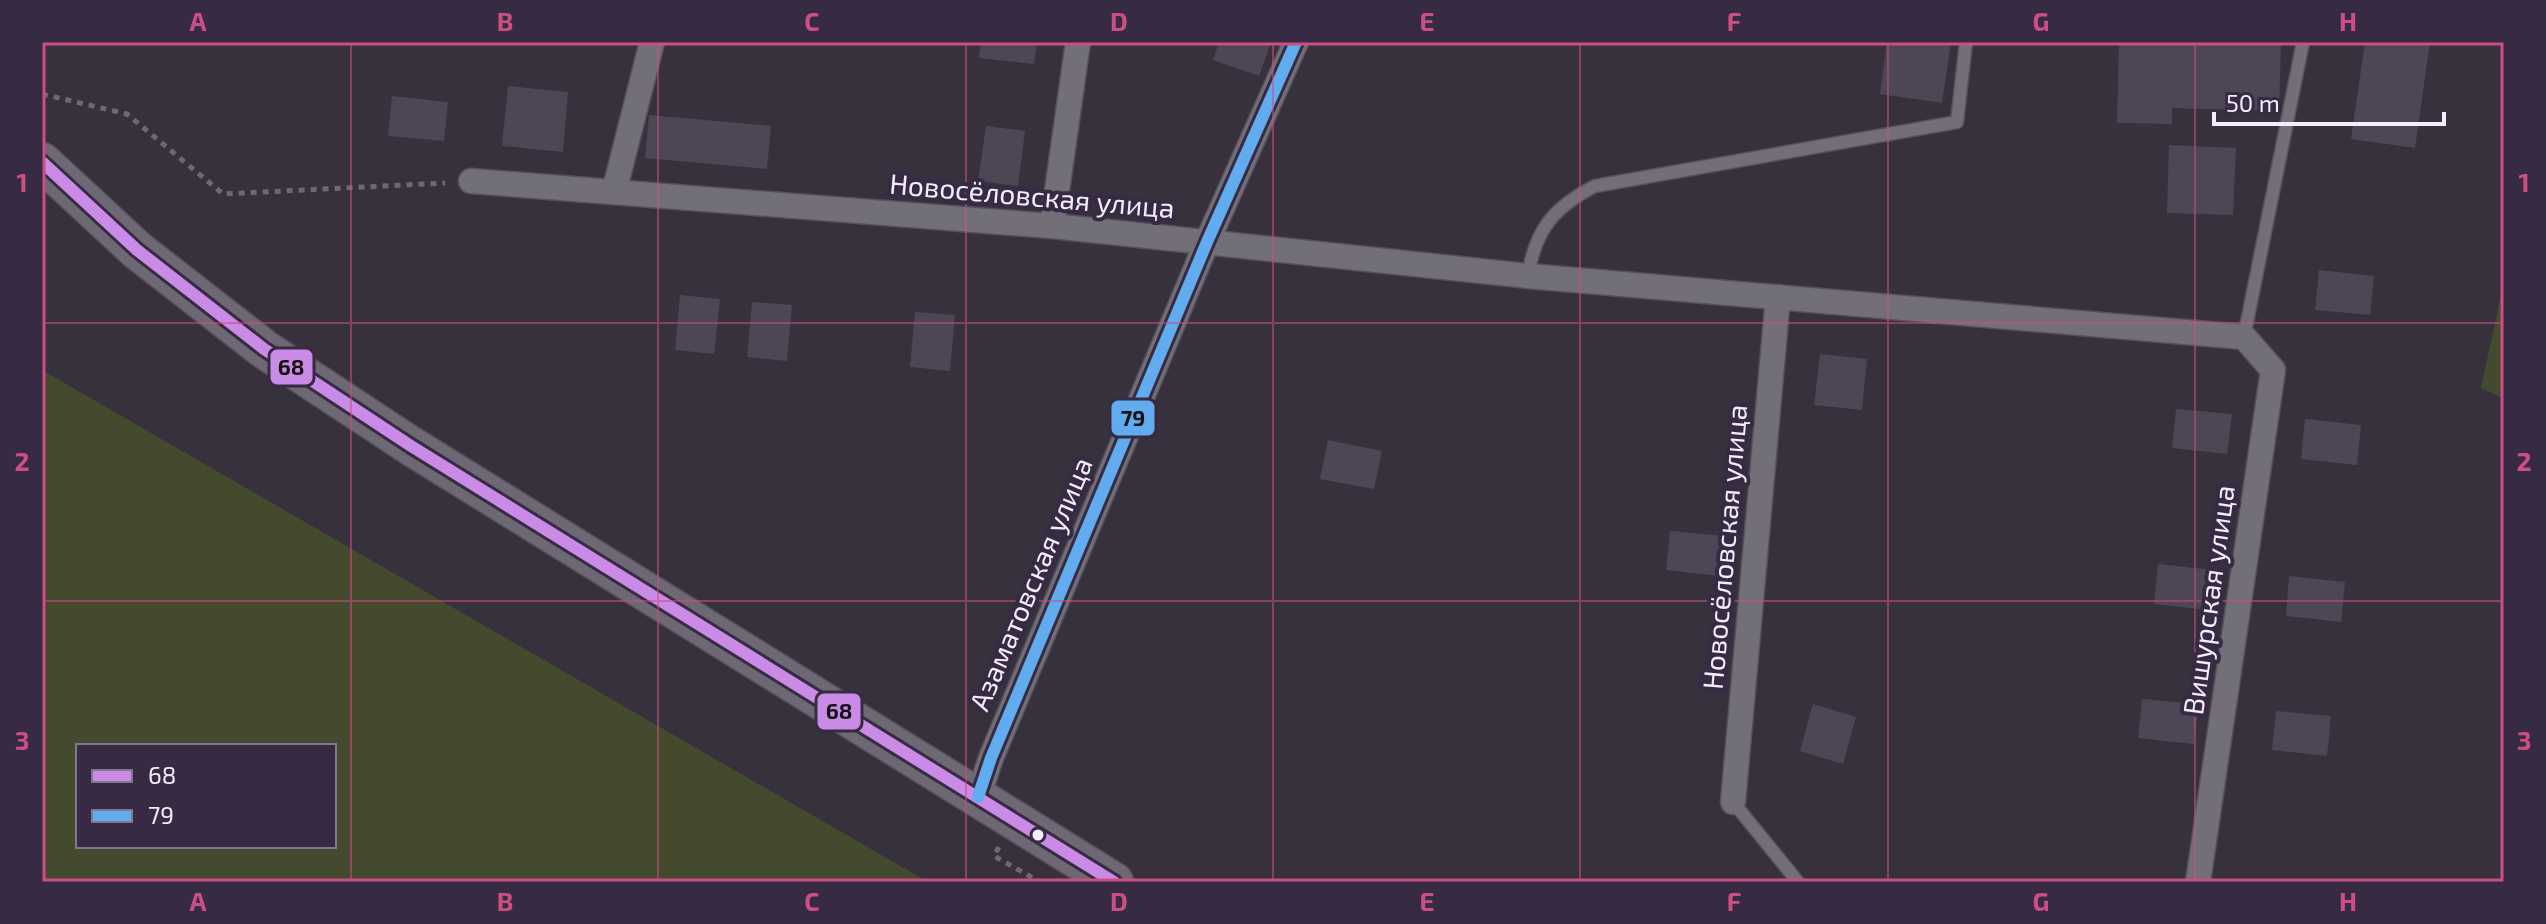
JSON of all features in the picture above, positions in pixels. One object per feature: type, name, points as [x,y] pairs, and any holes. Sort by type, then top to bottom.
[{"type":"main road","points":[[42,162],[137,250],[264,349],[436,462],[1114,882]]},
{"type":"street","points":[[614,192],[652,42]]},
{"type":"street","points":[[1052,226],[1078,42]]},
{"type":"street","name":"Азаматовская улица","points":[[978,797],[991,758],[1207,242],[1296,42]]},
{"type":"street","name":"Новосёловская улица","points":[[471,181],[1052,226],[1528,276],[2244,337]]},
{"type":"street","name":"Новосёловская улица","points":[[1733,802],[1778,297]]},
{"type":"street","name":"Вишурская улица","points":[[2198,882],[2273,370],[2244,337]]},
{"type":"lane","points":[[1528,276],[1532,247],[1564,202],[1595,186],[1957,122],[1966,42]]},
{"type":"lane","points":[[2244,337],[2303,42]]},
{"type":"lane","points":[[1733,802],[1798,882]]},
{"type":"path","points":[[42,94],[127,114],[223,194],[471,181]]},
{"type":"path","points":[[994,856],[1040,882]]},
{"type":"green space","points":[[2504,281],[2504,399],[2481,388]]},
{"type":"green space","points":[[42,370],[928,882],[42,882]]},
{"type":"building","points":[[981,42],[1037,42],[1034,64],[979,58]]},
{"type":"building","points":[[1219,42],[1271,42],[1259,76],[1213,60]]},
{"type":"building","points":[[1887,42],[1951,42],[1942,103],[1880,94]]},
{"type":"building","points":[[2119,42],[2281,42],[2279,111],[2172,108],[2172,124],[2117,123]]},
{"type":"building","points":[[2365,42],[2430,42],[2415,148],[2351,139]]},
{"type":"building","points":[[508,86],[568,92],[563,152],[502,146]]},
{"type":"building","points":[[392,96],[448,102],[444,141],[388,136]]},
{"type":"building","points":[[649,115],[771,126],[767,169],[645,158]]},
{"type":"building","points":[[986,126],[1025,131],[1018,186],[978,181]]},
{"type":"building","points":[[2169,145],[2236,148],[2233,215],[2167,213]]},
{"type":"building","points":[[2319,270],[2374,276],[2370,315],[2315,310]]},
{"type":"building","points":[[680,295],[720,299],[714,354],[675,350]]},
{"type":"building","points":[[752,302],[792,305],[787,361],[747,357]]},
{"type":"building","points":[[915,312],[955,315],[950,371],[910,367]]},
{"type":"building","points":[[1820,354],[1867,359],[1862,410],[1814,405]]},
{"type":"building","points":[[2176,409],[2232,414],[2227,454],[2172,448]]},
{"type":"building","points":[[2305,419],[2361,425],[2357,465],[2301,459]]},
{"type":"building","points":[[1328,440],[1382,451],[1374,489],[1320,479]]},
{"type":"building","points":[[1670,531],[1725,536],[1721,576],[1666,570]]},
{"type":"building","points":[[2158,564],[2213,570],[2209,610],[2154,604]]},
{"type":"building","points":[[2289,576],[2345,582],[2341,622],[2286,616]]},
{"type":"building","points":[[2142,699],[2198,704],[2194,744],[2138,738]]},
{"type":"building","points":[[1813,704],[1856,717],[1843,764],[1800,751]]},
{"type":"building","points":[[2276,711],[2331,716],[2327,756],[2272,750]]},
{"type":"transit line","name":"79","points":[[978,797],[991,758],[1207,242],[1296,42]]},
{"type":"transit line","name":"68","points":[[42,162],[137,250],[264,349],[411,446],[1114,882]]}]
